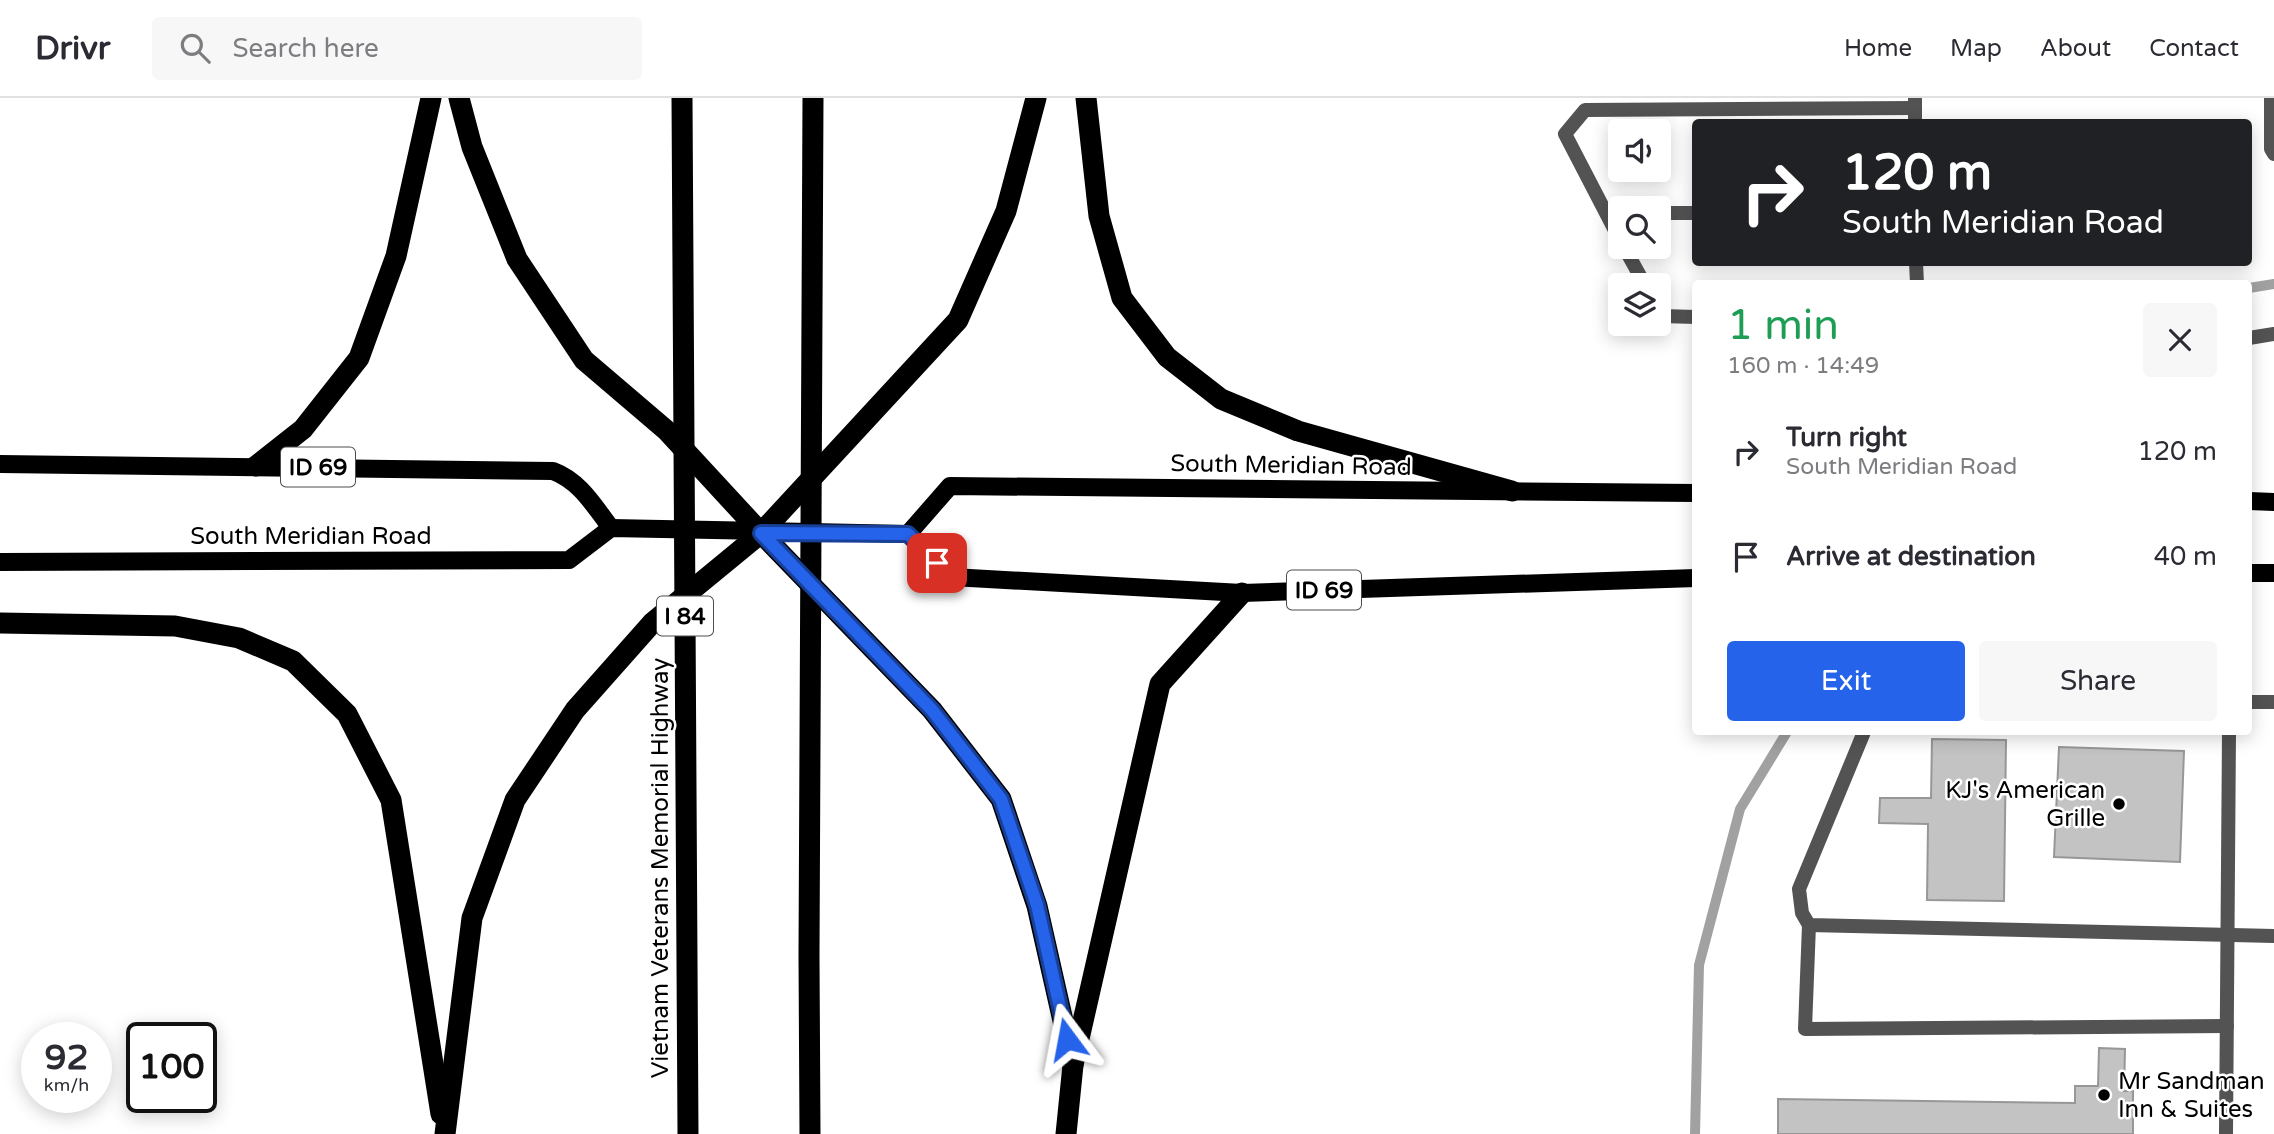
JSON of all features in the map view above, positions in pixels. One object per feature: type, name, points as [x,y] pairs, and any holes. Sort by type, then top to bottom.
[{"type":"highway","points":[[256,466],[303,429],[359,358],[396,257],[431,98]]},
{"type":"highway","points":[[459,98],[472,146],[517,258],[584,360],[666,430],[932,710],[1001,799],[1037,905],[1073,1065]]},
{"type":"highway","name":"Vietnam Veterans Memorial Highway","points":[[682,98],[688,1134]]},
{"type":"highway","points":[[810,1134],[813,98]]},
{"type":"highway","points":[[445,1134],[472,918],[515,800],[575,710],[653,622],[761,533],[958,320],[1006,211],[1036,98]]},
{"type":"highway","points":[[1086,98],[1099,216],[1122,298],[1167,357],[1221,399],[1298,431],[1512,491]]},
{"type":"highway","points":[[1066,1134],[1073,1065],[1160,684],[1242,593]]},
{"type":"highway","points":[[0,622],[175,626],[239,638],[292,661],[348,714],[391,800],[445,1134]]},
{"type":"main road","name":"ID 69","points":[[0,464],[553,471],[578,485],[611,528]]},
{"type":"main road","name":"South Meridian Road","points":[[908,534],[950,486],[1692,493]]},
{"type":"main road","points":[[2252,501],[2274,502]]},
{"type":"main road","name":"South Meridian Road","points":[[0,562],[569,560],[611,528]]},
{"type":"main road","points":[[611,528],[908,534]]},
{"type":"main road","name":"ID 69","points":[[908,534],[952,577],[1242,593],[1692,578]]},
{"type":"main road","points":[[2252,573],[2274,573]]},
{"type":"lane","points":[[2271,98],[2271,149],[2274,154]]},
{"type":"lane","points":[[1608,203],[1565,134],[1585,110],[1915,109]]},
{"type":"lane","points":[[1671,213],[1692,213]]},
{"type":"lane","points":[[1671,316],[1692,317]]},
{"type":"lane","points":[[2252,338],[2274,334]]},
{"type":"lane","points":[[2252,702],[2274,702]]},
{"type":"lane","points":[[1863,735],[1798,889],[1802,913],[1809,925],[1805,1029],[2227,1026]]},
{"type":"lane","points":[[2226,1134],[2229,735]]},
{"type":"lane","points":[[1809,925],[2274,936]]},
{"type":"building","points":[[1932,739],[2006,740],[2004,901],[1927,900],[1928,824],[1879,823],[1880,798],[1931,798]]},
{"type":"building","name":"KJ's American Grille","points":[[2059,747],[2184,751],[2180,862],[2054,857]]},
{"type":"building","name":"Mr Sandman Inn & Suites","points":[[2099,1048],[2125,1049],[2124,1091],[2133,1091],[2133,1134],[1778,1134],[1778,1099],[2075,1103],[2075,1086],[2098,1086]]},
{"type":"waterway","points":[[2252,288],[2274,284]]},
{"type":"waterway","points":[[1695,1134],[1699,965],[1740,809],[1785,735]]},
{"type":"place","name":"KJ's American Grille","points":[[2119,804]]},
{"type":"place","name":"Mr Sandman Inn & Suites","points":[[2104,1095]]},
{"type":"route","points":[[937,563],[908,534],[761,533],[932,710],[1001,799],[1037,905],[1067,1039]]}]
